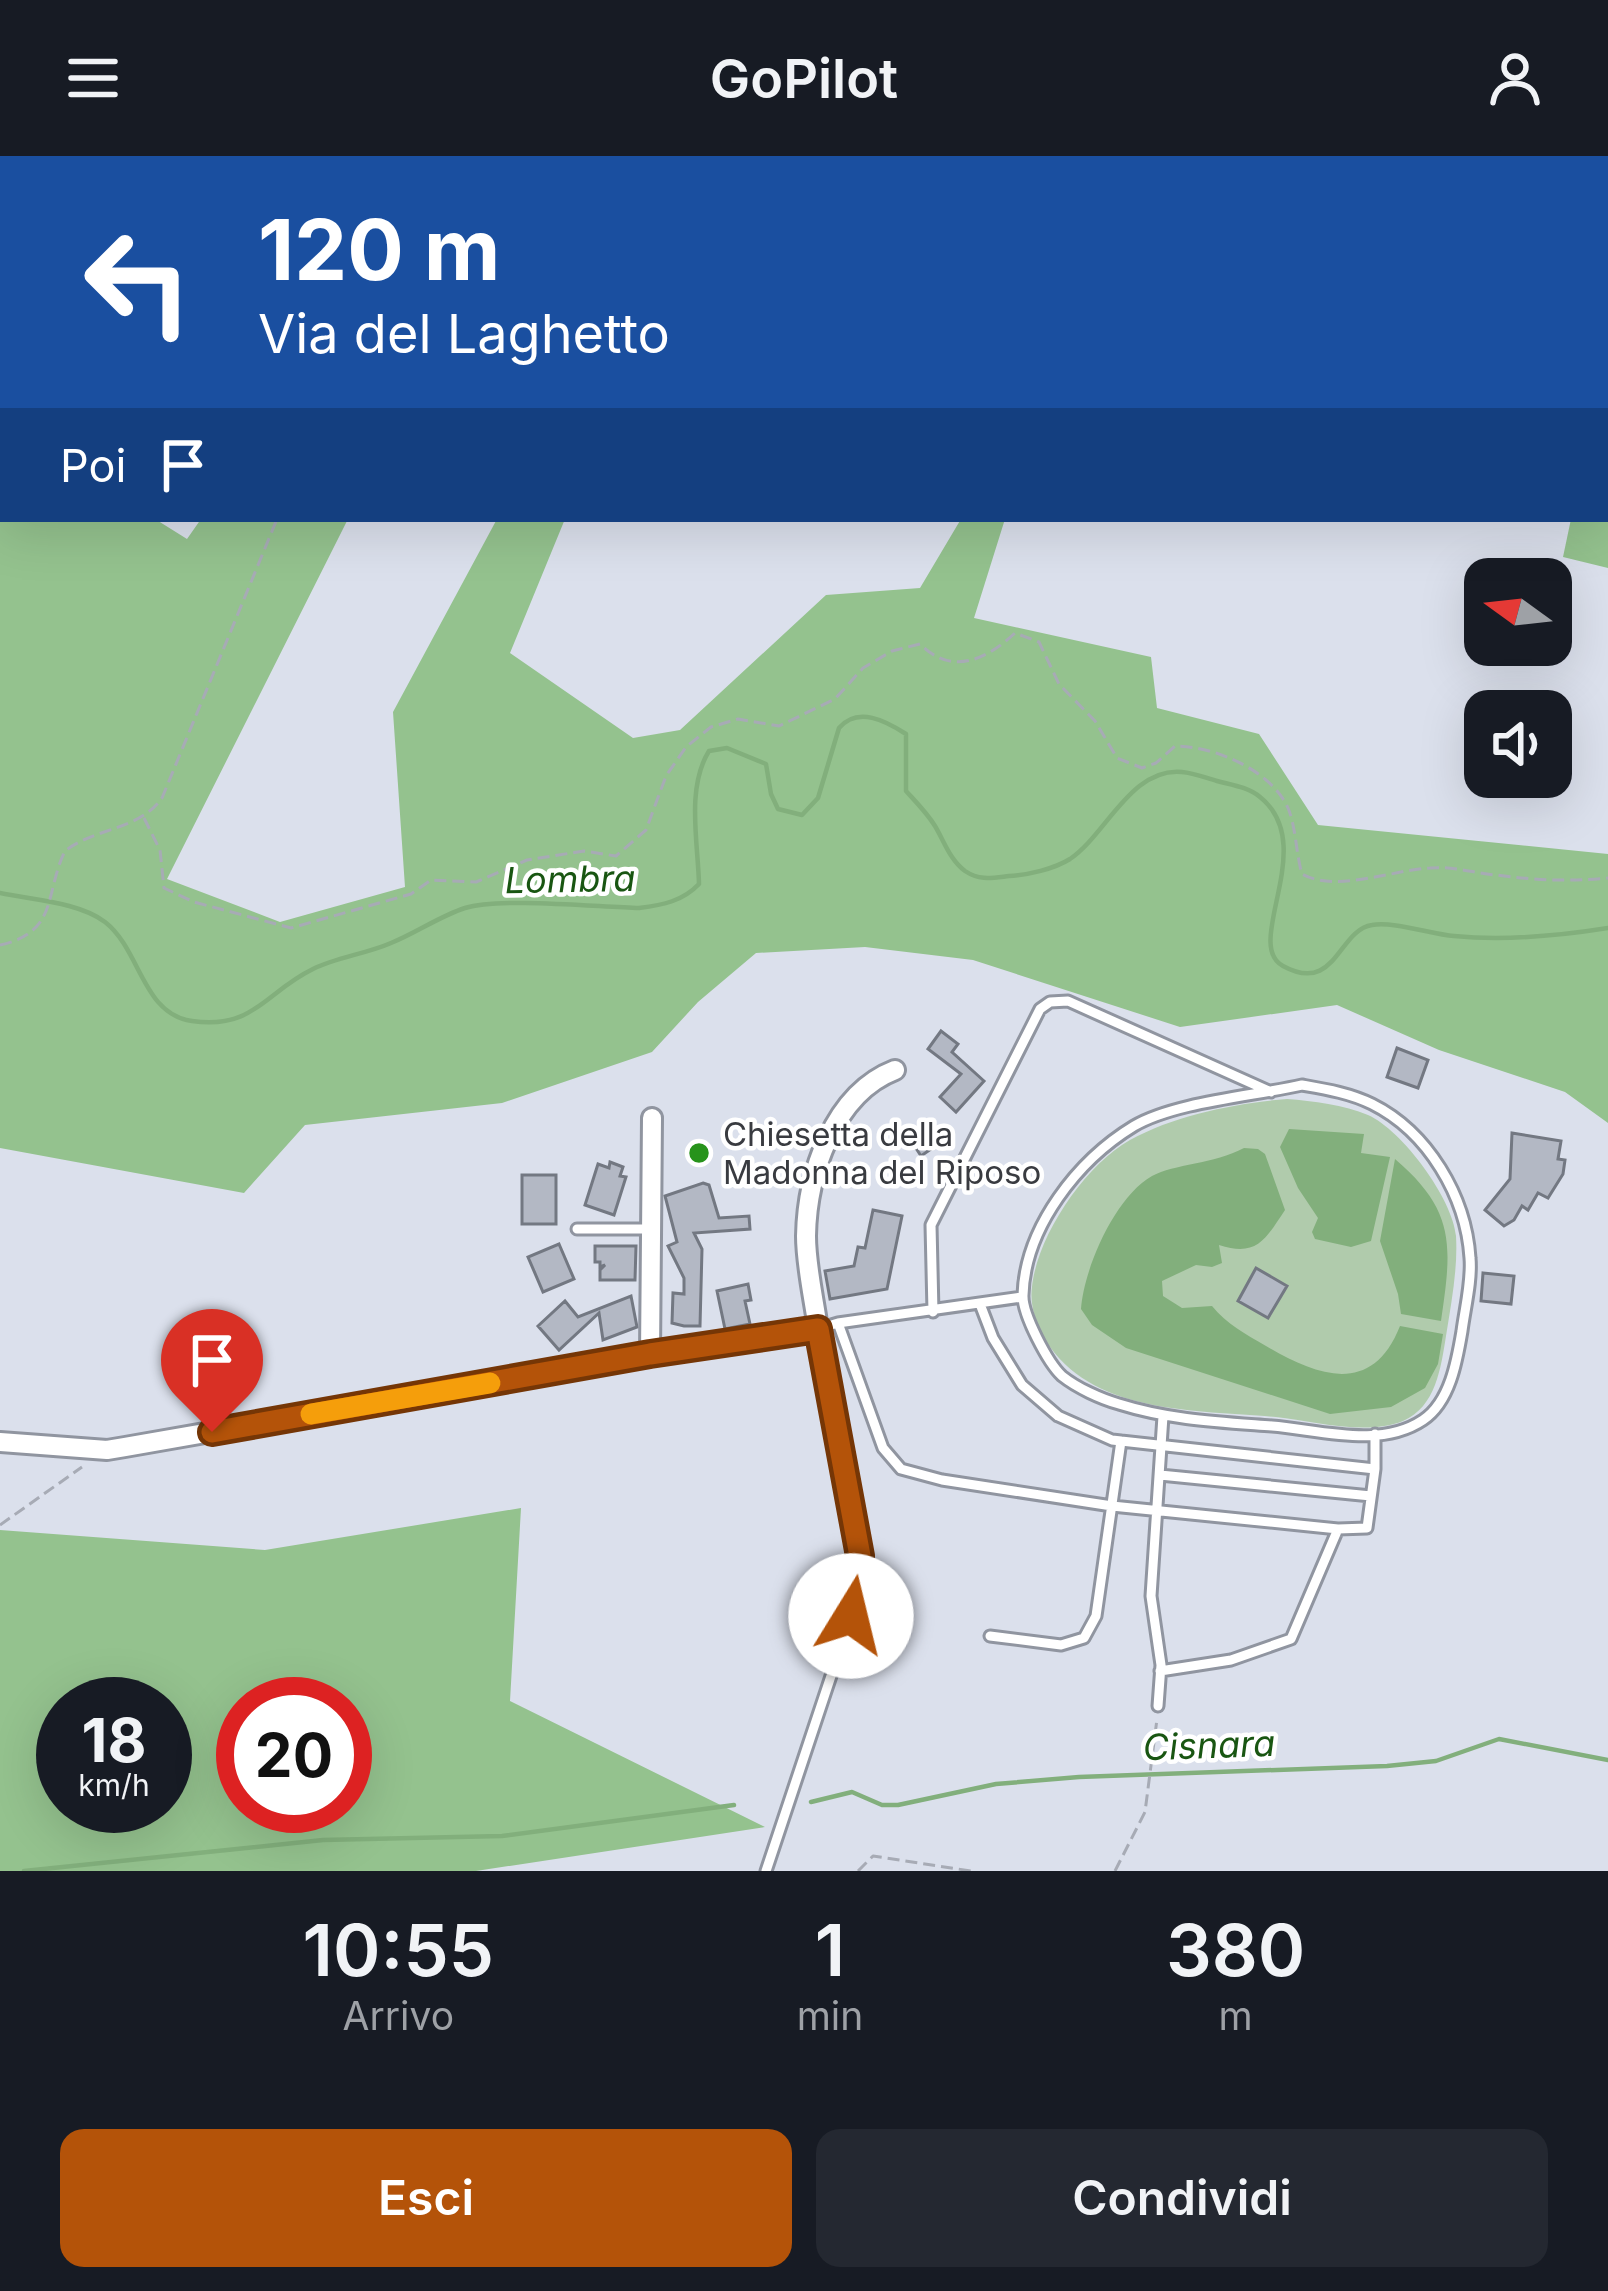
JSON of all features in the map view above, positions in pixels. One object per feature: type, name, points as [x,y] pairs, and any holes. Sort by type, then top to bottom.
[{"type":"street","points":[[0,1442],[106,1450],[828,1326],[806,1236],[817,1163],[830,1133],[850,1106],[871,1084],[896,1070]]},
{"type":"street","points":[[650,1354],[652,1118]]},
{"type":"lane","points":[[934,1312],[932,1225],[1040,1009],[1050,1002],[1068,1001],[1271,1092]]},
{"type":"lane","points":[[1301,1085],[1372,1104],[1401,1123],[1434,1157],[1458,1201],[1470,1259],[1460,1342],[1446,1395],[1425,1419],[1394,1433],[1356,1436],[1163,1416],[1104,1400],[1061,1375],[1032,1328],[1022,1298],[1036,1238],[1068,1184],[1100,1150],[1137,1124],[1172,1111],[1271,1092],[1301,1085]]},
{"type":"lane","points":[[577,1229],[650,1229]]},
{"type":"lane","points":[[828,1326],[1022,1298]]},
{"type":"lane","points":[[980,1304],[992,1338],[1022,1385],[1058,1416],[1121,1441],[1375,1469]]},
{"type":"lane","points":[[828,1326],[883,1448],[902,1468],[942,1480],[1112,1506],[1367,1528],[1375,1434]]},
{"type":"lane","points":[[766,1871],[858,1583],[860,1556],[828,1326]]},
{"type":"lane","points":[[1158,1706],[1160,1671],[1151,1596],[1163,1416]]},
{"type":"lane","points":[[990,1636],[1061,1645],[1084,1638],[1096,1616],[1121,1441]]},
{"type":"lane","points":[[1160,1475],[1371,1496]]},
{"type":"lane","points":[[1160,1671],[1231,1660],[1291,1639],[1338,1528]]},
{"type":"path","points":[[0,945],[31,932],[46,916],[65,850],[144,818],[162,798],[276,522]]},
{"type":"path","points":[[144,818],[160,850],[164,888],[194,902],[291,928],[411,894],[431,880],[476,882],[527,860],[584,851],[616,856],[646,830],[666,776],[686,747],[711,727],[738,719],[779,726],[835,699],[863,668],[892,652],[920,644],[946,662],[991,656],[1015,633],[1039,642],[1060,684],[1095,721],[1117,758],[1142,768],[1156,763],[1175,746],[1193,746],[1257,771],[1287,807],[1302,874],[1312,880],[1340,883],[1378,873],[1437,867],[1567,882],[1608,878]]},
{"type":"path","points":[[0,1525],[106,1450]]},
{"type":"path","points":[[1115,1871],[1144,1812],[1158,1706]]},
{"type":"path","points":[[858,1871],[873,1856],[970,1871]]},
{"type":"shaded area","points":[[0,522],[160,522],[187,539],[199,522],[346,522],[167,879],[280,922],[405,887],[393,712],[495,522],[564,522],[510,653],[633,738],[680,730],[826,595],[920,588],[959,522],[1004,522],[974,618],[1151,657],[1157,708],[1259,734],[1318,825],[1608,854],[1608,1123],[1565,1092],[1439,1050],[1337,1005],[1180,1027],[973,960],[865,947],[756,953],[698,1002],[652,1052],[502,1103],[305,1125],[244,1193],[0,1148]]},
{"type":"shaded area","points":[[1570,522],[1608,522],[1608,568],[1563,557]]},
{"type":"shaded area","points":[[1287,1099],[1349,1109],[1381,1123],[1410,1150],[1446,1204],[1456,1236],[1454,1286],[1439,1373],[1423,1406],[1403,1421],[1373,1427],[1184,1410],[1123,1397],[1071,1369],[1042,1334],[1031,1295],[1043,1246],[1081,1184],[1113,1151],[1148,1131],[1206,1112]]},
{"type":"shaded area","points":[[1289,1129],[1364,1134],[1361,1153],[1390,1157],[1371,1241],[1351,1247],[1315,1239],[1312,1232],[1318,1218],[1280,1147]]},
{"type":"shaded area","points":[[1244,1148],[1265,1154],[1285,1210],[1259,1243],[1243,1249],[1219,1245],[1222,1263],[1196,1265],[1162,1281],[1163,1296],[1182,1308],[1212,1306],[1251,1337],[1323,1372],[1359,1371],[1374,1363],[1400,1326],[1443,1334],[1438,1364],[1425,1388],[1391,1407],[1330,1414],[1126,1348],[1092,1325],[1081,1309],[1088,1274],[1114,1216],[1138,1186],[1161,1172]]},
{"type":"shaded area","points":[[1395,1159],[1429,1196],[1445,1231],[1447,1271],[1441,1321],[1401,1314],[1380,1241]]},
{"type":"shaded area","points":[[521,1508],[510,1701],[765,1827],[476,1871],[0,1871],[0,1530],[265,1550]]},
{"type":"building","points":[[941,1031],[958,1044],[952,1052],[984,1081],[956,1112],[940,1097],[961,1074],[928,1049]]},
{"type":"building","points":[[1397,1048],[1428,1060],[1418,1088],[1387,1077]]},
{"type":"building","points":[[931,1121],[944,1140],[921,1156],[908,1136]]},
{"type":"building","points":[[1512,1133],[1561,1141],[1558,1159],[1565,1160],[1563,1174],[1548,1198],[1538,1193],[1528,1210],[1522,1206],[1504,1226],[1485,1210],[1510,1179]]},
{"type":"building","points":[[610,1162],[623,1167],[620,1176],[626,1177],[614,1215],[585,1205],[598,1164],[609,1168]]},
{"type":"building","points":[[522,1175],[556,1175],[556,1224],[522,1224]]},
{"type":"building","points":[[709,1185],[719,1218],[749,1216],[750,1229],[694,1233],[702,1249],[700,1326],[684,1326],[672,1323],[673,1293],[684,1294],[684,1278],[668,1246],[677,1242],[665,1196]]},
{"type":"building","points":[[873,1210],[902,1216],[887,1289],[830,1299],[825,1271],[854,1266],[858,1247],[865,1248]]},
{"type":"building","points":[[559,1244],[574,1279],[543,1292],[528,1257]]},
{"type":"building","points":[[595,1246],[636,1246],[635,1280],[600,1280],[605,1265],[595,1262]]},
{"type":"building","points":[[1256,1268],[1287,1286],[1268,1318],[1238,1301]]},
{"type":"building","points":[[1483,1273],[1514,1276],[1511,1304],[1481,1301]]},
{"type":"building","points":[[748,1284],[751,1300],[745,1301],[750,1324],[725,1329],[717,1291]]},
{"type":"building","points":[[631,1296],[637,1327],[603,1340],[599,1313],[559,1350],[538,1326],[565,1301],[578,1317]]},
{"type":"waterway","name":"Lombra","points":[[0,893],[94,915],[117,934],[162,1007],[192,1021],[230,1020],[313,969],[391,943],[465,908],[525,903],[639,908],[679,898],[699,884],[695,798],[709,751],[727,748],[766,764],[778,809],[802,815],[818,798],[839,728],[863,717],[906,734],[906,791],[932,821],[955,861],[981,878],[1032,873],[1070,859],[1134,791],[1164,773],[1191,773],[1255,794],[1277,817],[1283,841],[1273,954],[1283,966],[1301,973],[1325,967],[1361,929],[1372,925],[1493,938],[1608,928]]},
{"type":"waterway","name":"Cisnara","points":[[811,1802],[852,1792],[882,1805],[898,1805],[996,1784],[1079,1777],[1387,1766],[1436,1761],[1499,1739],[1608,1760]]},
{"type":"waterway","name":"Cisnara","points":[[24,1871],[323,1840],[502,1836],[734,1805]]},
{"type":"slow traffic","points":[[311,1414],[490,1383]]},
{"type":"place","name":"Chiesetta della Madonna del Riposo","points":[[699,1153]]},
{"type":"route","points":[[212,1432],[818,1329],[860,1556],[851,1616]]}]
